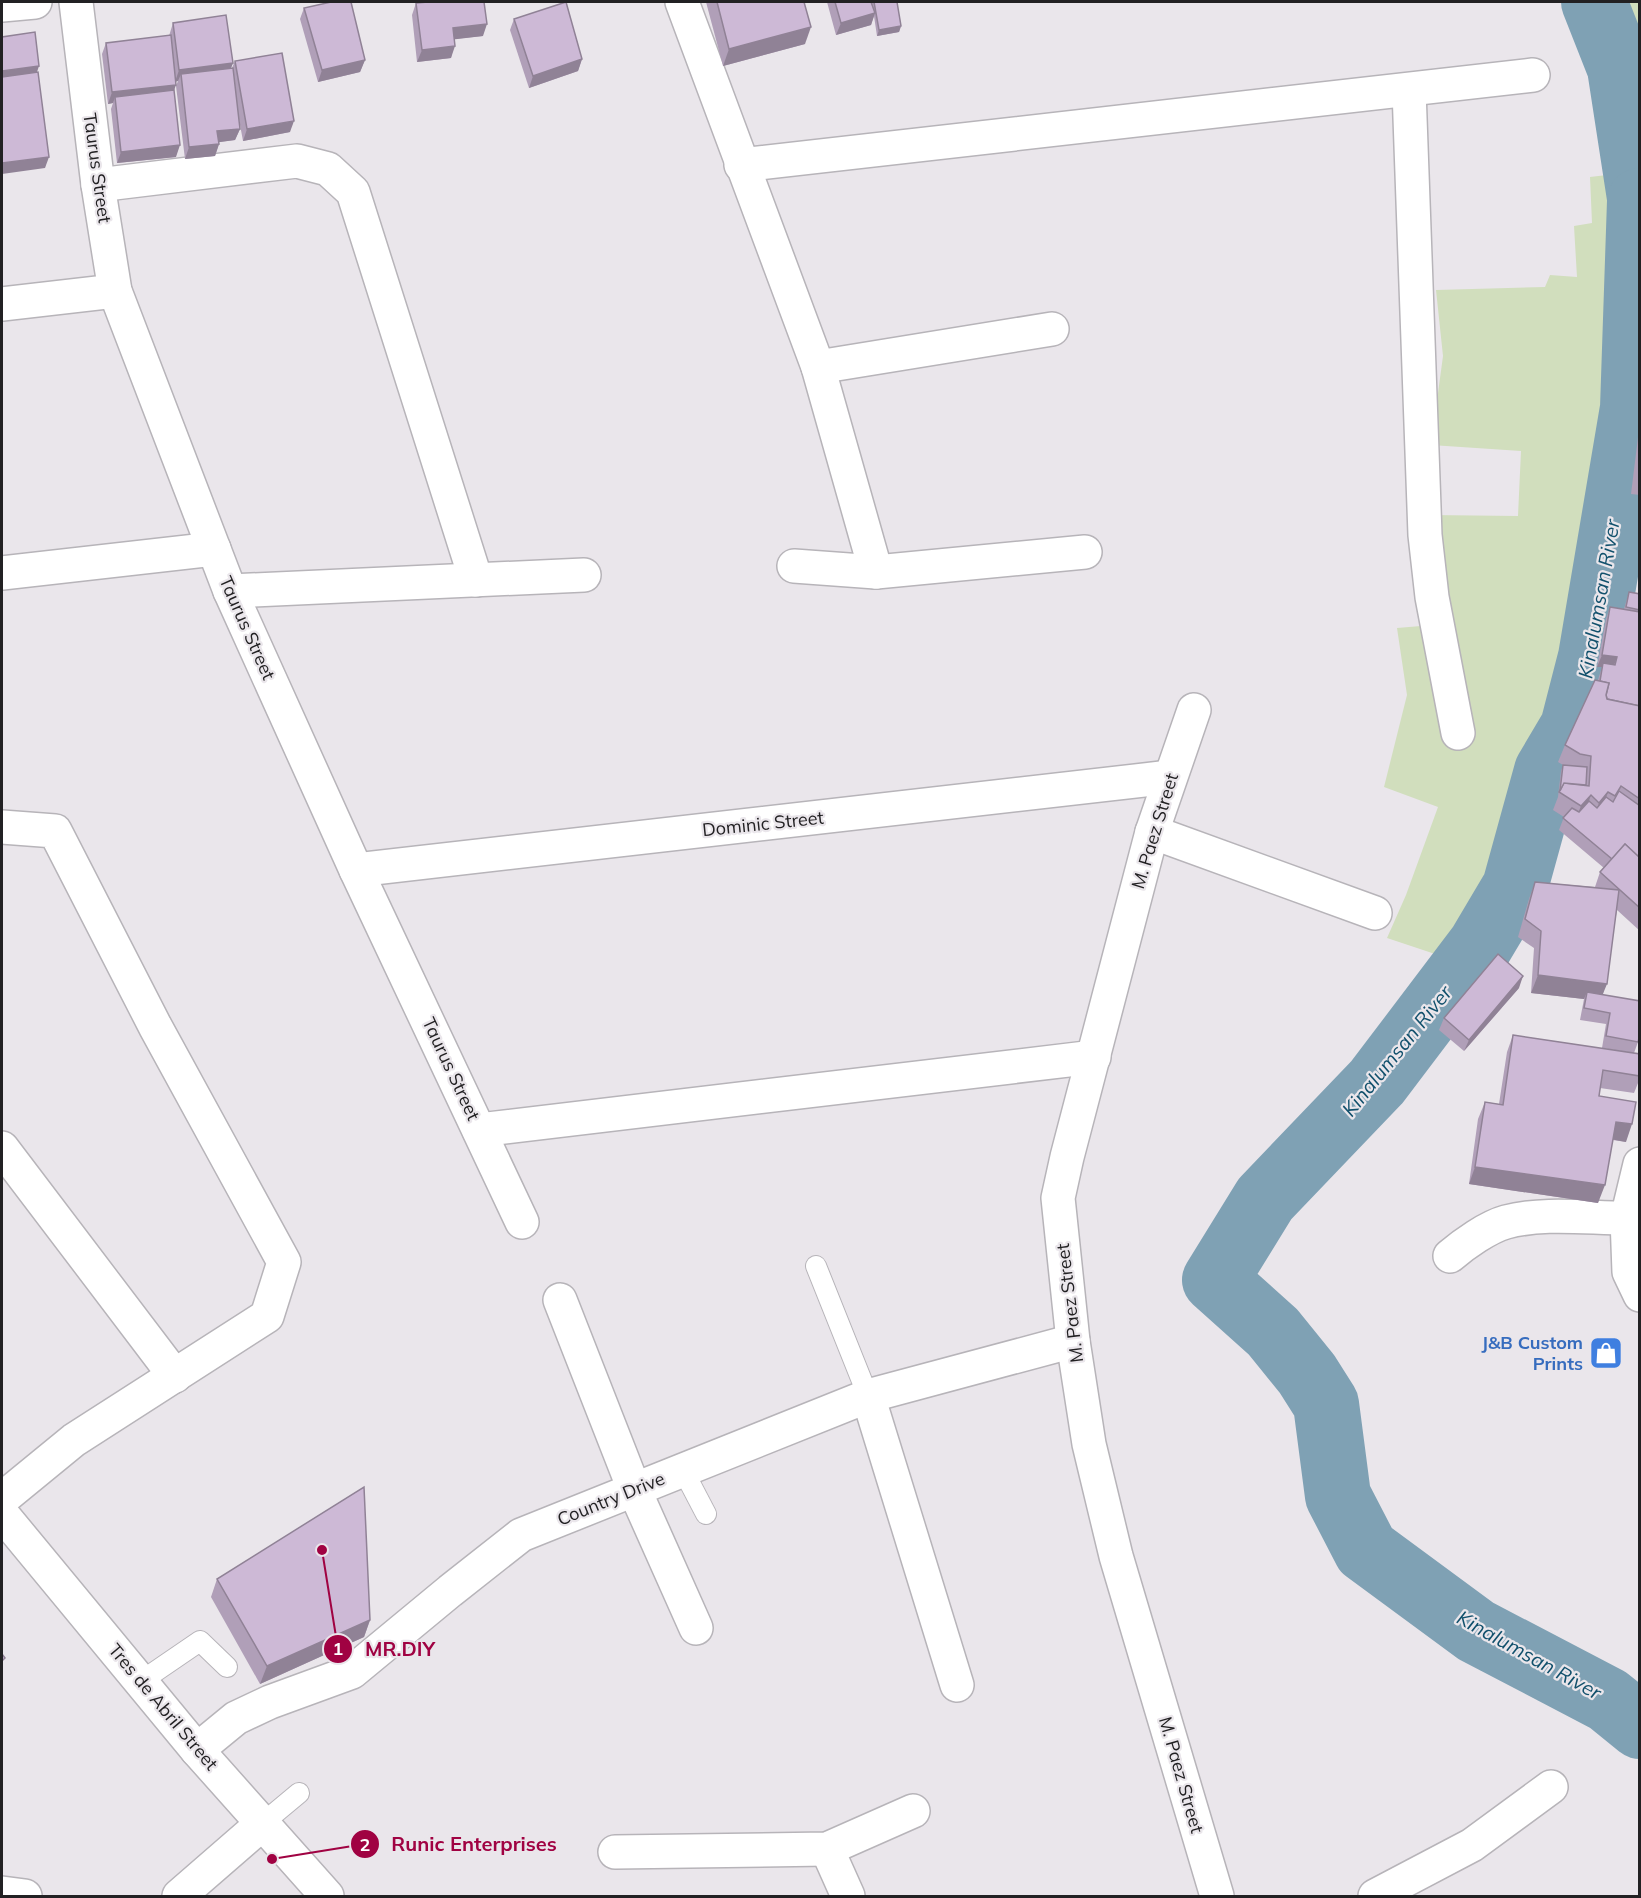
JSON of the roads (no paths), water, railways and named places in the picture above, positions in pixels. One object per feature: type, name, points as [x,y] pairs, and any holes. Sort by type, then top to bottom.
[{"type":"street","points":[[2,5],[35,2]]},
{"type":"street","name":"Taurus Street","points":[[76,2],[98,185],[115,291],[230,591],[356,870],[522,1222]]},
{"type":"street","points":[[682,2],[818,368],[876,572]]},
{"type":"street","points":[[741,165],[1533,75]]},
{"type":"street","points":[[1409,90],[1425,535],[1432,597],[1458,733]]},
{"type":"street","points":[[98,185],[297,161],[328,169],[353,192],[476,580]]},
{"type":"street","points":[[2,304],[115,291]]},
{"type":"street","points":[[818,368],[1052,329]]},
{"type":"street","points":[[2,573],[214,549]]},
{"type":"street","points":[[794,566],[876,572],[1084,552]]},
{"type":"street","points":[[230,591],[584,575]]},
{"type":"street","name":"M. Paez Street","points":[[1194,710],[1152,832],[1066,1157],[1058,1198],[1073,1341],[1089,1444],[1116,1556],[1216,1896]]},
{"type":"street","name":"Dominic Street","points":[[356,870],[1170,777]]},
{"type":"street","points":[[2,827],[55,831],[155,1026],[284,1262],[267,1316],[74,1440],[2,1499]]},
{"type":"street","points":[[1152,832],[1375,913]]},
{"type":"street","points":[[479,1130],[1094,1057]]},
{"type":"street","points":[[2,1148],[175,1376]]},
{"type":"street","points":[[1640,1164],[1627,1218],[1629,1272],[1640,1295]]},
{"type":"street","points":[[1450,1256],[1463,1245],[1504,1223],[1542,1217],[1627,1218]]},
{"type":"street","points":[[560,1300],[634,1489],[696,1628]]},
{"type":"street","name":"Country Drive","points":[[197,1750],[236,1718],[270,1702],[352,1672],[521,1535],[868,1396],[1073,1341]]},
{"type":"street","points":[[868,1396],[957,1685]]},
{"type":"street","name":"Tres de Abril Street","points":[[2,1514],[197,1750],[327,1896]]},
{"type":"street","points":[[1375,1896],[1472,1845],[1551,1787]]},
{"type":"street","points":[[615,1852],[827,1848],[913,1811]]},
{"type":"street","points":[[179,1896],[263,1823]]},
{"type":"street","points":[[827,1848],[848,1896]]},
{"type":"street","points":[[2,1893],[25,1896]]},
{"type":"lane","points":[[816,1266],[868,1396]]},
{"type":"lane","points":[[683,1470],[706,1514]]},
{"type":"lane","points":[[140,1682],[200,1641],[227,1667]]},
{"type":"lane","points":[[263,1823],[299,1792]]},
{"type":"waterway","name":"Kinalumsan River","points":[[1594,2],[1620,68],[1640,198]]},
{"type":"waterway","name":"Kinalumsan River","points":[[1640,201],[1633,408],[1591,657],[1573,727],[1547,771],[1515,887],[1480,946],[1377,1082],[1265,1199],[1215,1280],[1273,1332],[1307,1374],[1326,1404],[1338,1496],[1366,1550],[1476,1631],[1608,1700],[1640,1726]]},
{"type":"place","name":"J&B Custom Prints","points":[[1606,1353]]},
{"type":"place","name":"MR.DIY","points":[[322,1550]]},
{"type":"place","name":"Runic Enterprises","points":[[272,1859]]}]
